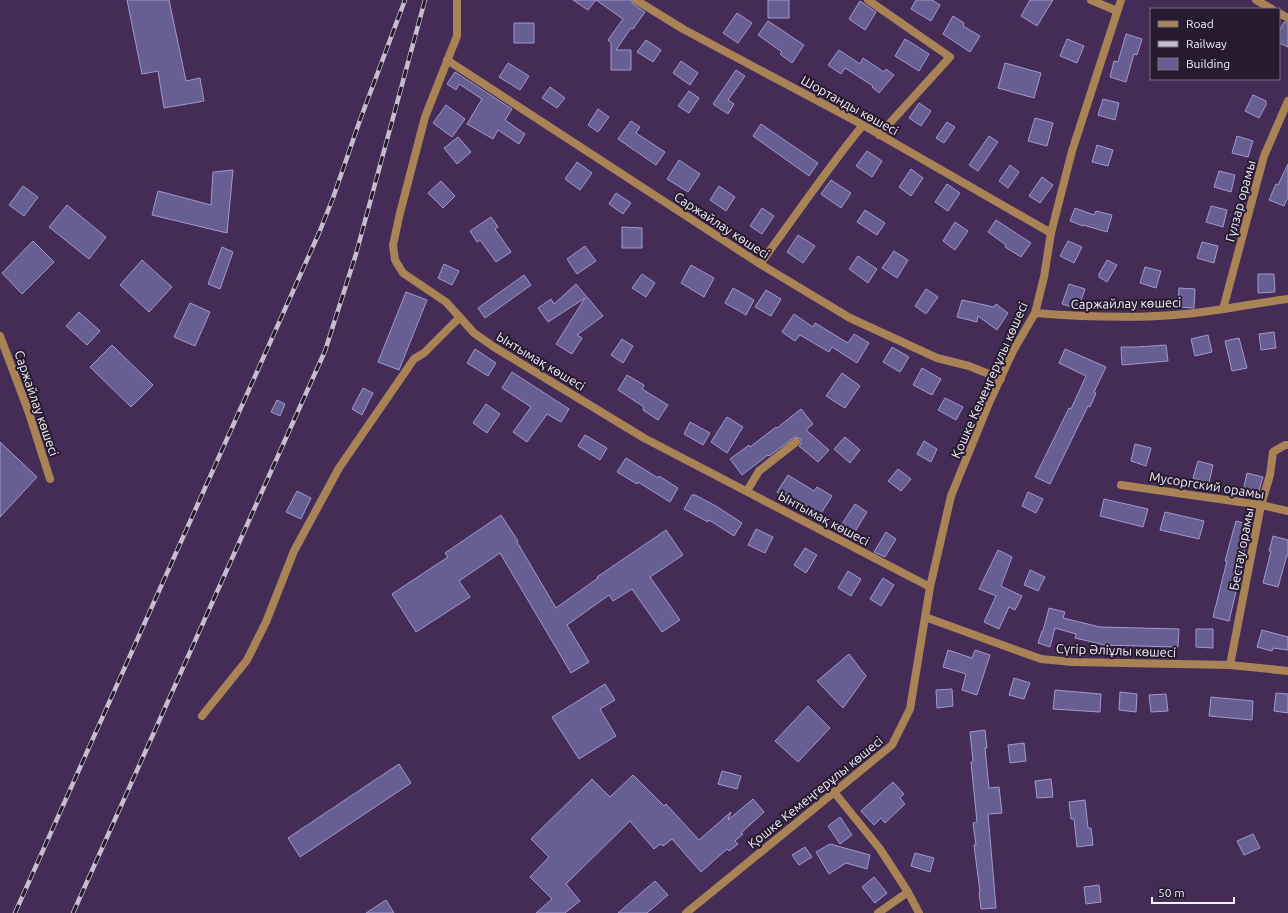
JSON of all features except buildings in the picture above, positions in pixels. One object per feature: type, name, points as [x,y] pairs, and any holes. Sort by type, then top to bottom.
[{"type":"street","name":"Ынтымақ көшесі","points":[[457,0],[457,36],[425,118],[393,245],[395,260],[404,273],[446,302],[474,333],[500,351],[644,438],[930,587]]},
{"type":"street","name":"Шортанды көшесі","points":[[636,0],[683,29],[863,125],[1051,233]]},
{"type":"street","points":[[868,0],[950,57],[879,135]]},
{"type":"street","points":[[1090,0],[1117,11]]},
{"type":"street","name":"Қошке Кемеңгерұлы көшесі","points":[[686,913],[892,745],[910,709],[930,587],[951,496],[989,403],[1014,351],[1035,313],[1044,277],[1051,233],[1072,151],[1121,0]]},
{"type":"street","points":[[1256,0],[1270,8]]},
{"type":"street","name":"Саржайлау көшесі","points":[[447,60],[760,264],[850,318],[937,358],[969,366],[1001,379]]},
{"type":"street","name":"Гүлзар орамы","points":[[1223,309],[1264,156],[1288,102]]},
{"type":"street","points":[[760,264],[837,157],[863,125]]},
{"type":"street","name":"Саржайлау көшесі","points":[[1035,313],[1076,316],[1151,317],[1186,314],[1288,299]]},
{"type":"street","points":[[202,716],[247,660],[266,622],[294,552],[339,468],[414,359],[424,353],[460,317]]},
{"type":"street","name":"Саржайлау көшесі","points":[[0,336],[29,413],[50,479]]},
{"type":"street","points":[[747,491],[759,471],[796,442]]},
{"type":"street","name":"Бестау орамы","points":[[1230,665],[1261,505],[1270,475],[1273,452],[1287,445]]},
{"type":"street","name":"Мусоргский орамы","points":[[1122,485],[1261,505],[1288,511]]},
{"type":"street","name":"Сүгір Әліұлы көшесі","points":[[925,617],[1041,659],[1072,662],[1230,665],[1288,671]]},
{"type":"street","points":[[834,792],[880,849],[908,892],[919,913]]},
{"type":"street","points":[[878,913],[908,892]]},
{"type":"railway","points":[[15,913],[319,233],[405,0]]},
{"type":"railway","points":[[73,913],[325,351],[356,254],[425,0]]}]
